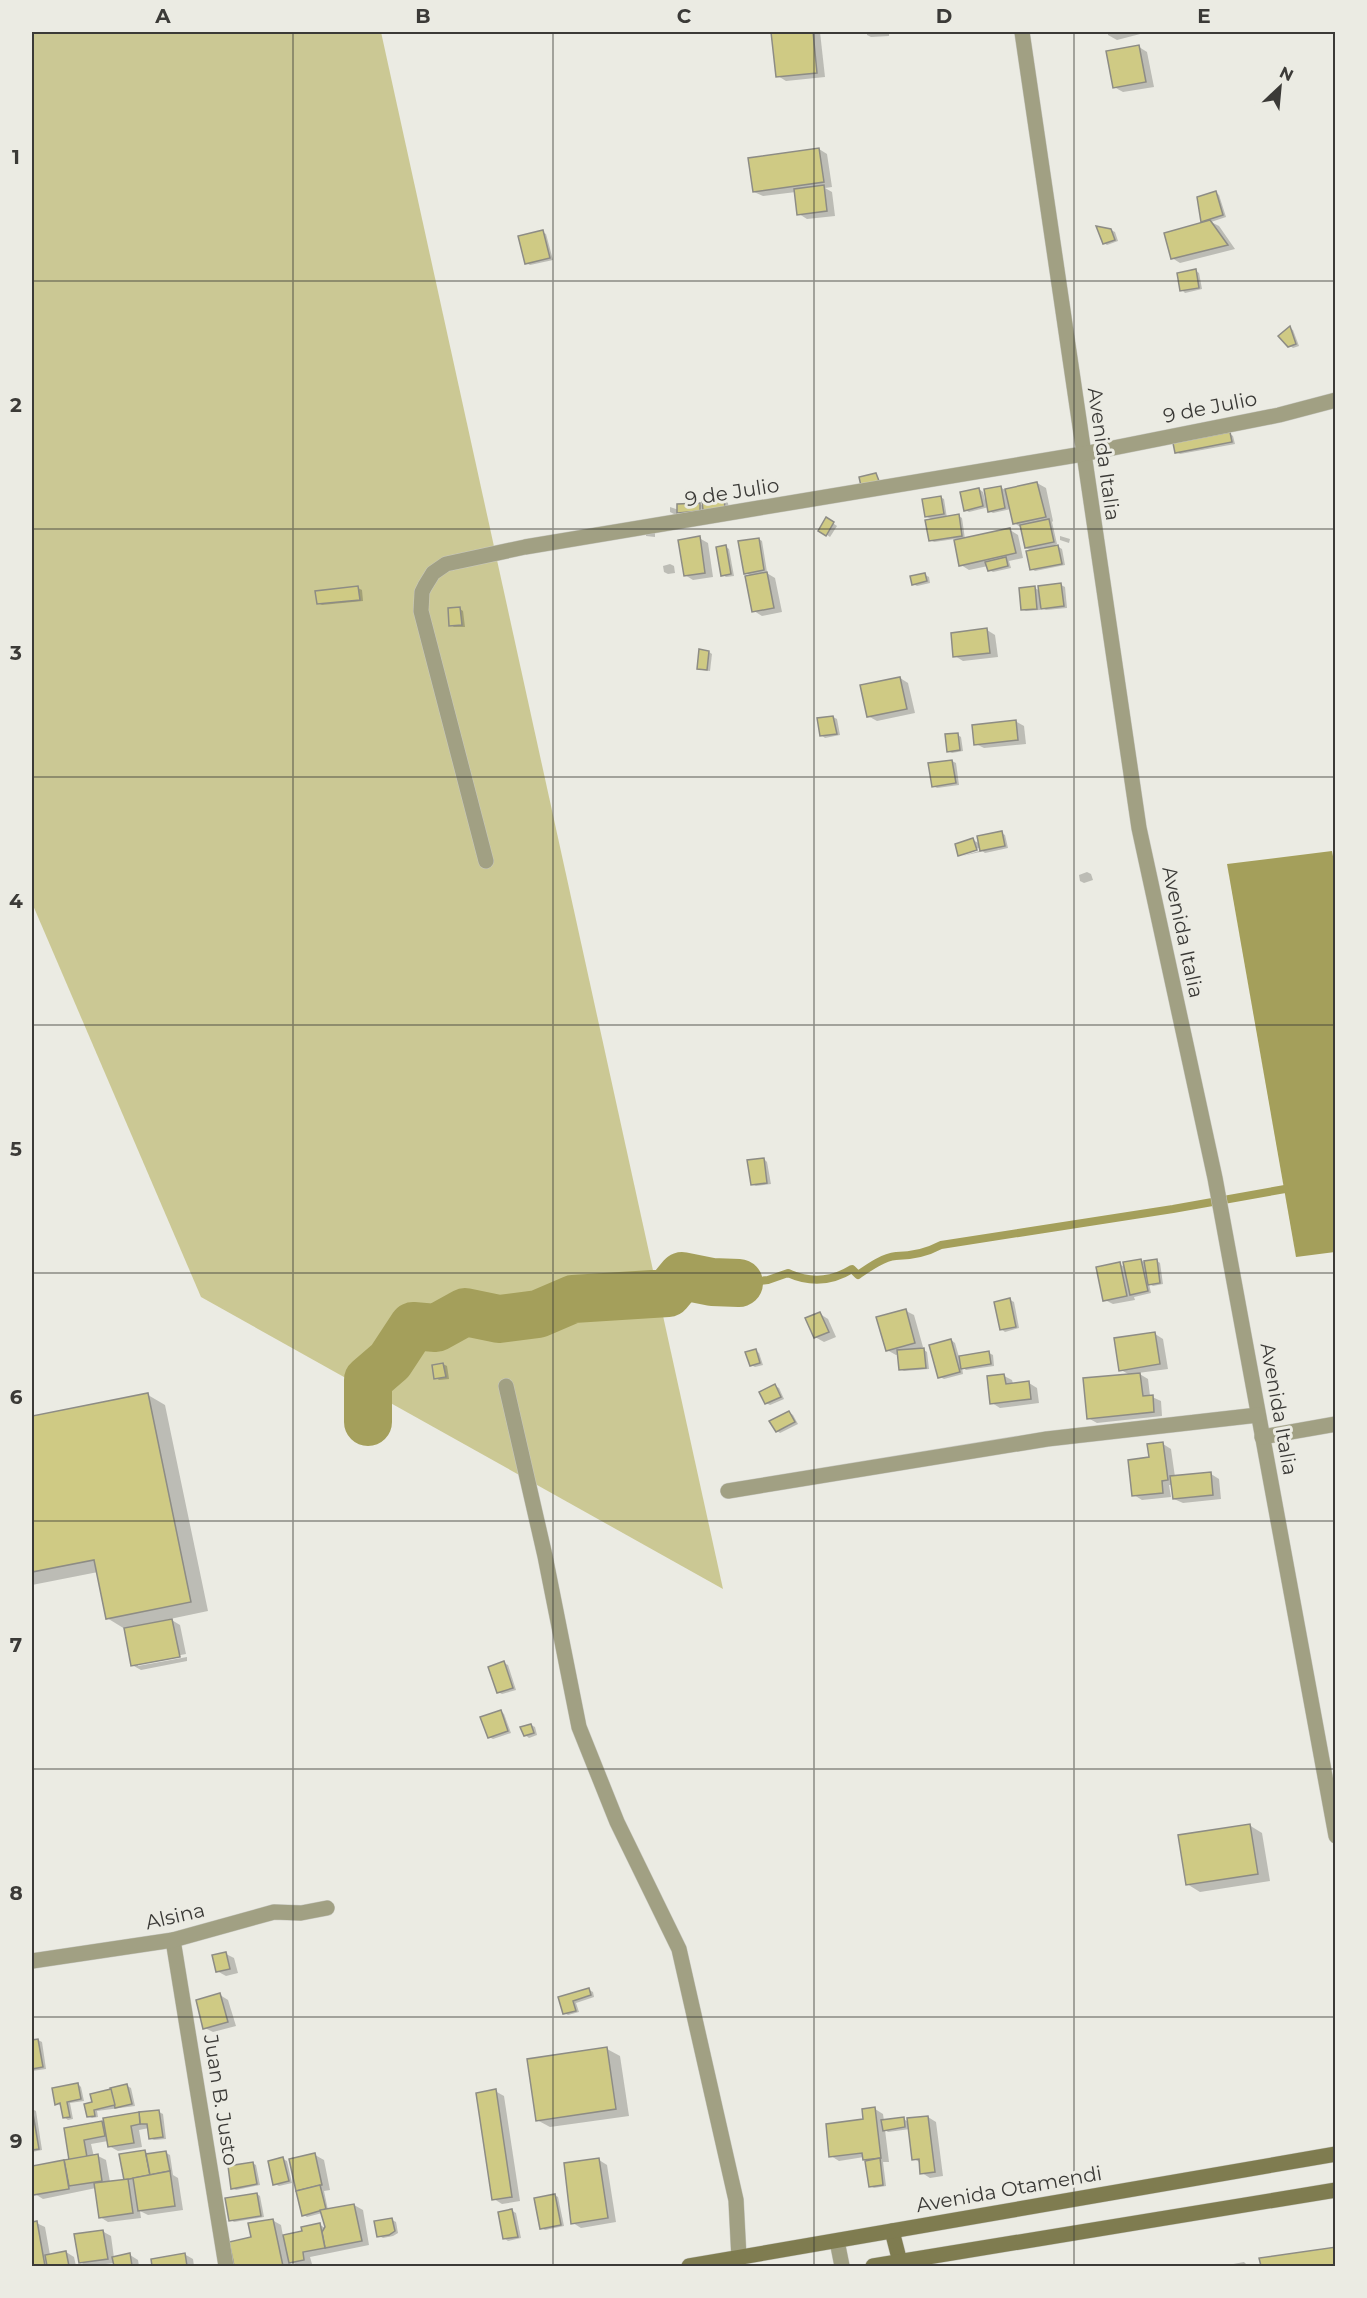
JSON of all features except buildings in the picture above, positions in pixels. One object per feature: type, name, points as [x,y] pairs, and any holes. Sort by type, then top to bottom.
[{"type":"main road","name":"Avenida Otamendi","points":[[689,2266],[1335,2154]]},
{"type":"main road","points":[[876,2266],[1335,2190]]},
{"type":"main road","points":[[892,2231],[900,2262]]},
{"type":"street","name":"Avenida Italia","points":[[1022,32],[1139,828],[1215,1178],[1335,1836]]},
{"type":"street","name":"9 de Julio","points":[[486,861],[421,611],[422,592],[433,573],[446,564],[525,548],[1083,454],[1279,415],[1335,400]]},
{"type":"street","points":[[506,1386],[552,1589],[579,1727],[617,1822],[679,1949],[736,2200],[739,2258]]},
{"type":"street","points":[[728,1491],[1047,1440],[1258,1415]]},
{"type":"street","points":[[1262,1437],[1335,1424]]},
{"type":"street","name":"Alsina","points":[[32,1960],[173,1940],[274,1912],[301,1913],[327,1908]]},
{"type":"street","name":"Juan B. Justo","points":[[173,1940],[226,2266]]},
{"type":"street","points":[[837,2241],[842,2266]]},
{"type":"shaded area","points":[[32,32],[381,32],[723,1589],[201,1297],[32,903]]},
{"type":"shaded area","points":[[1332,851],[1336,872],[1335,1252],[1296,1257],[1227,864]]},
{"type":"waterway","points":[[739,1283],[768,1280],[788,1273],[812,1280],[836,1277],[852,1269],[858,1275],[886,1258],[919,1254],[941,1245],[1285,1189]]},
{"type":"waterway","points":[[368,1422],[368,1380],[390,1361],[413,1326],[436,1328],[465,1312],[499,1319],[538,1314],[573,1299],[668,1293],[682,1276],[712,1282],[739,1283]]}]
